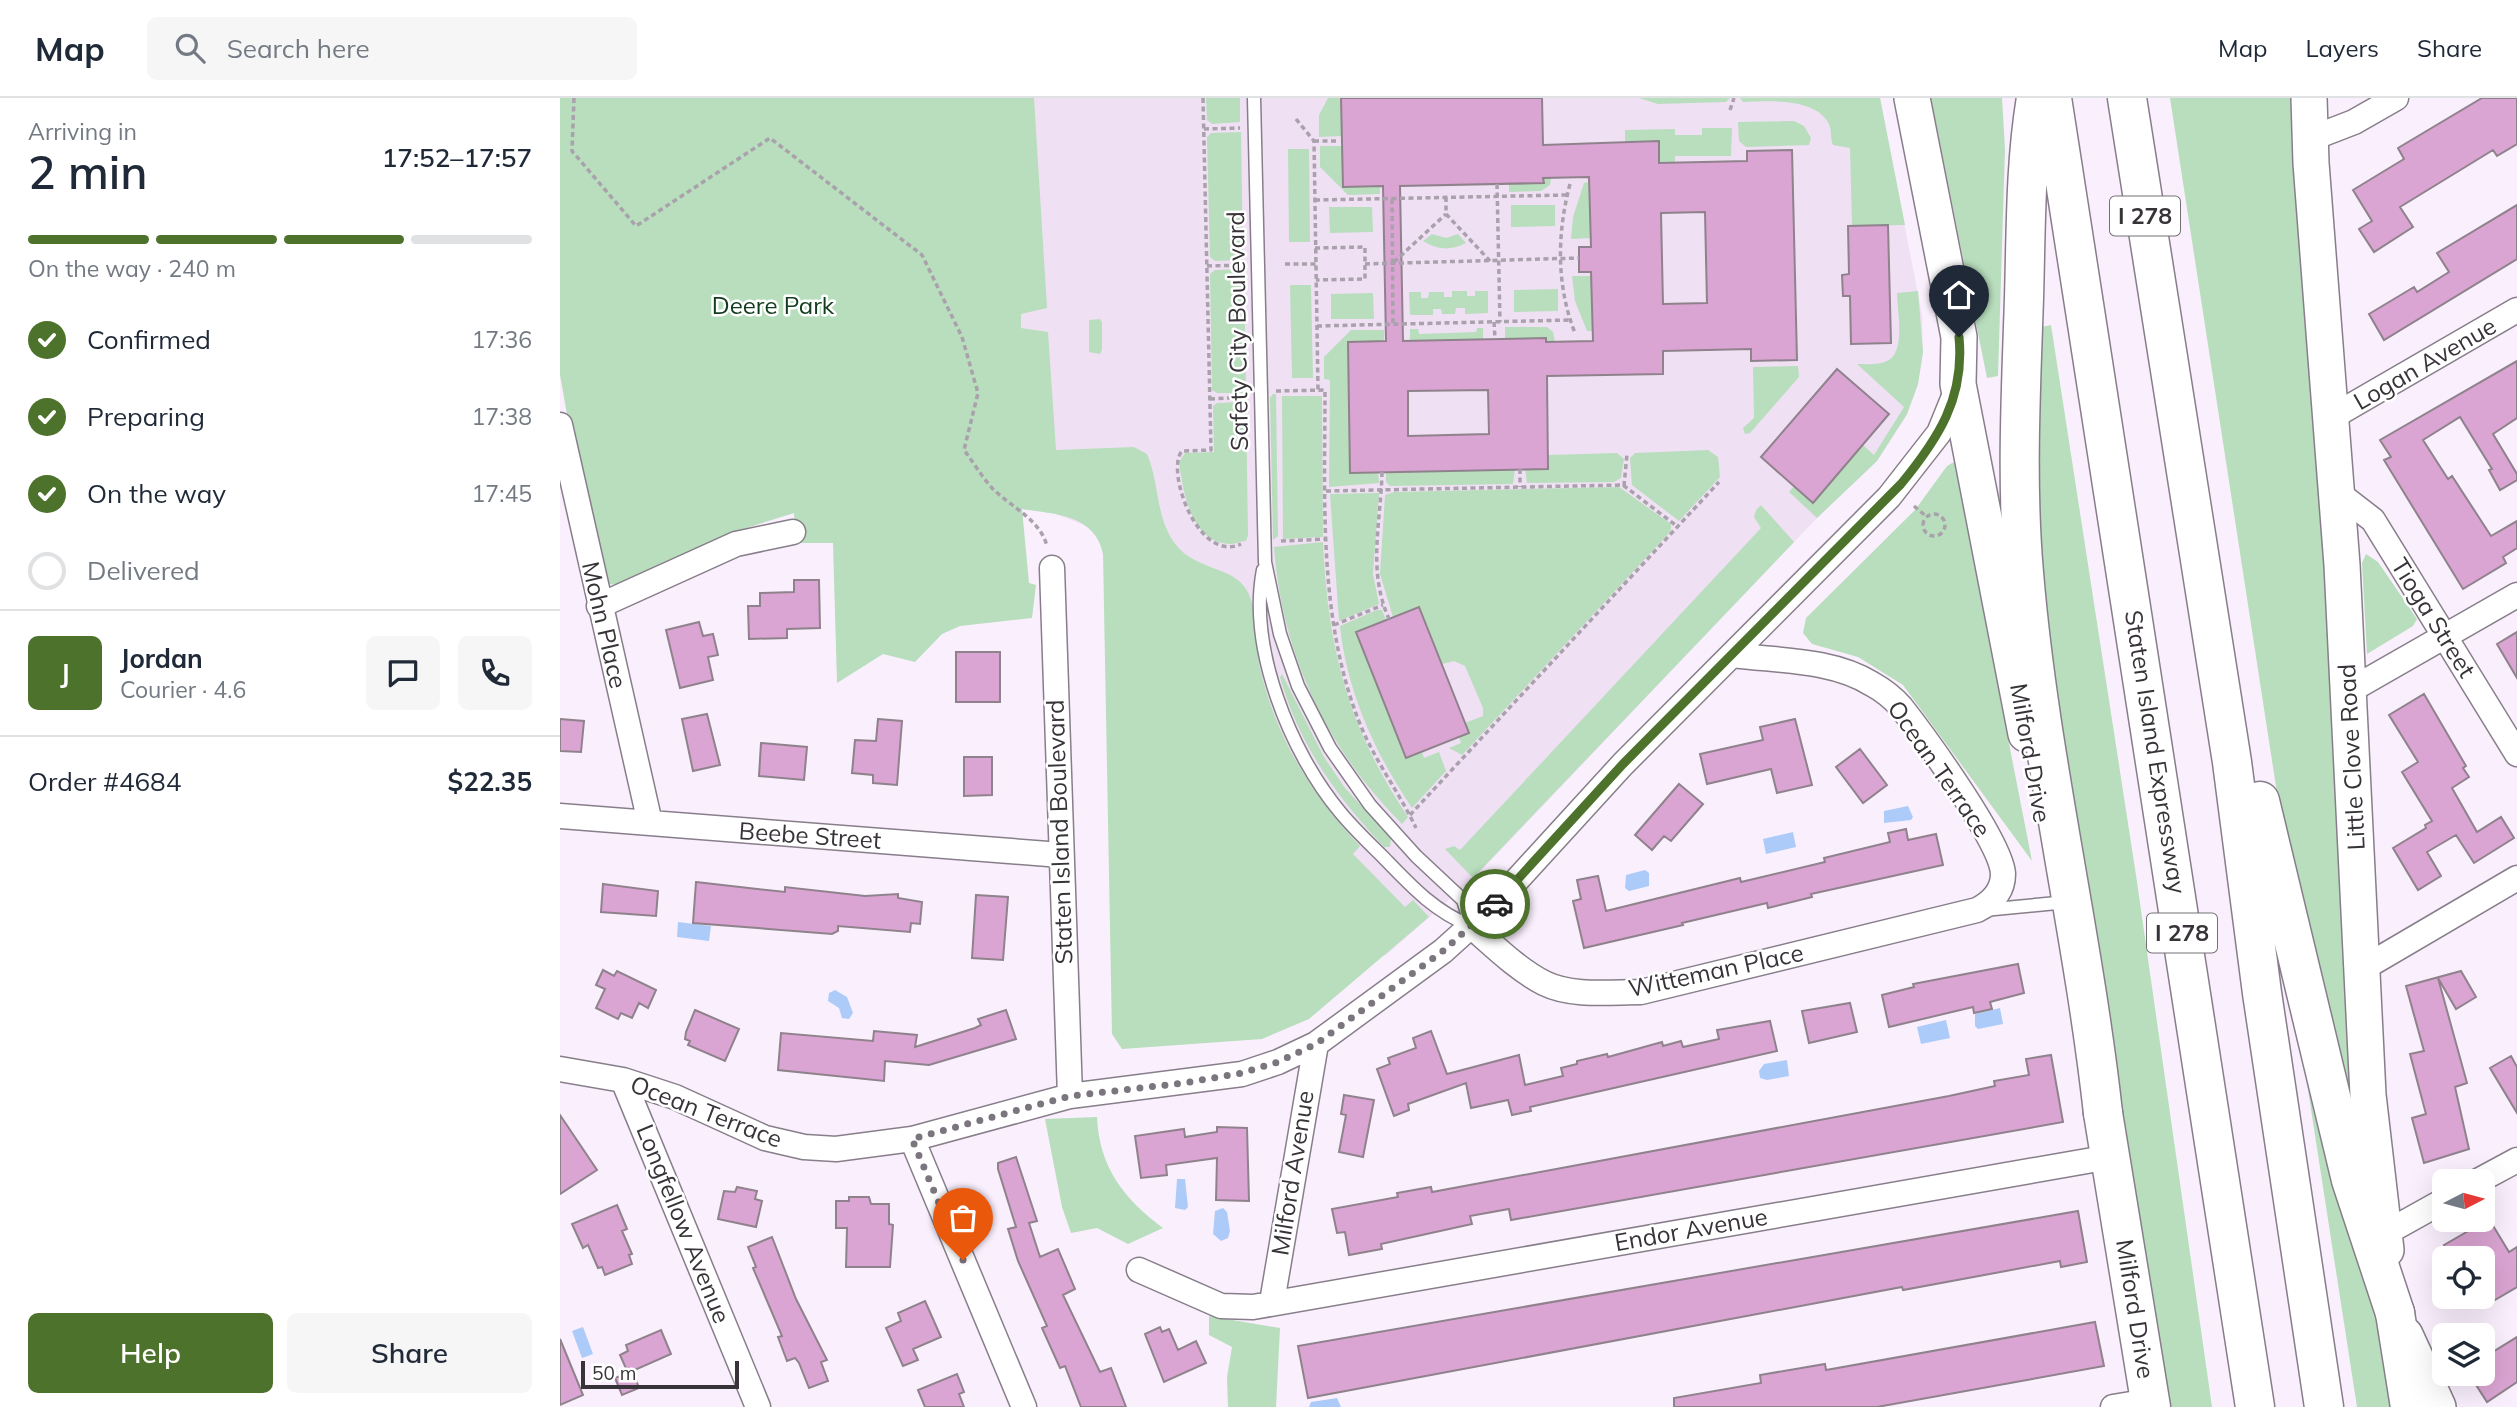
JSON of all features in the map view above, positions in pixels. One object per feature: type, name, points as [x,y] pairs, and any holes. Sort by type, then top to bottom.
[{"type":"main road","points":[[2036,98],[2027,150],[2020,456],[2021,534],[2028,610],[2048,754],[2094,1030],[2103,1112]]},
{"type":"main road","name":"Staten Island Expressway","points":[[2052,98],[2084,290],[2255,1407]]},
{"type":"main road","name":"I 278","points":[[2127,98],[2217,671],[2325,1407]]},
{"type":"main road","points":[[2217,671],[2252,752],[2272,858],[2351,1180],[2395,1313],[2410,1407]]},
{"type":"main road","name":"Milford Drive","points":[[2103,1112],[2138,1405]]},
{"type":"street","name":"Milford Drive","points":[[1912,98],[1959,337],[1958,384],[2057,903],[2078,1032],[2103,1112]]},
{"type":"street","name":"Little Clove Road","points":[[2309,98],[2338,493],[2370,1126],[2395,1313],[2438,1407]]},
{"type":"street","points":[[2310,139],[2354,122],[2396,98]]},
{"type":"street","name":"Logan Avenue","points":[[2332,417],[2517,310]]},
{"type":"street","name":"Ocean Terrace","points":[[560,1069],[623,1080],[675,1097],[765,1138],[804,1147],[835,1149],[912,1139],[1070,1096],[1242,1073],[1278,1062],[1316,1044],[1471,926],[1623,764],[1901,484],[1945,423],[1958,384]]},
{"type":"street","name":"Mohn Place","points":[[560,425],[650,824]]},
{"type":"street","name":"Tioga Street","points":[[2338,493],[2373,520],[2517,754]]},
{"type":"street","points":[[599,606],[736,544],[793,532]]},
{"type":"street","name":"Staten Island Boulevard","points":[[1052,568],[1070,1096]]},
{"type":"street","points":[[2349,691],[2517,595]]},
{"type":"street","name":"Ocean Terrace","points":[[1733,655],[1825,666],[1850,673],[1883,690],[1901,707],[1998,853],[2003,870],[2000,890],[1977,910]]},
{"type":"street","name":"Beebe Street","points":[[560,816],[1061,855]]},
{"type":"street","points":[[2362,969],[2517,878]]},
{"type":"street","name":"Witteman Place","points":[[1471,926],[1505,956],[1546,984],[1590,993],[1641,992],[1977,910]]},
{"type":"street","name":"Milford Avenue","points":[[1272,1302],[1316,1044]]},
{"type":"street","name":"Longfellow Avenue","points":[[623,1080],[758,1407]]},
{"type":"street","points":[[912,1139],[1024,1407]]},
{"type":"street","name":"Endor Avenue","points":[[1272,1302],[2110,1157]]},
{"type":"street","points":[[2496,1171],[2517,1160]]},
{"type":"street","points":[[2384,1234],[2432,1207]]},
{"type":"street","points":[[1139,1270],[1221,1306],[1254,1307],[1272,1302]]},
{"type":"lane","name":"Safety City Boulevard","points":[[1254,98],[1265,562],[1280,634],[1298,686],[1330,747],[1370,805],[1416,856],[1463,900],[1471,926]]},
{"type":"lane","name":"Safety City Boulevard","points":[[1265,562],[1258,596],[1265,653],[1281,709],[1293,739],[1339,812],[1446,916],[1471,926]]},
{"type":"lane","points":[[1977,910],[2057,903]]},
{"type":"path","points":[[574,98],[572,151],[636,226],[770,138],[922,255],[962,337],[978,393],[964,450],[993,489],[1028,517],[1045,537],[1052,568]]},
{"type":"path","points":[[1203,98],[1211,450],[1182,451],[1177,457],[1188,510],[1197,530],[1217,543],[1231,547],[1241,544]]},
{"type":"path","points":[[1730,110],[1734,98]]},
{"type":"path","points":[[1296,120],[1314,141],[1318,390]]},
{"type":"path","points":[[1204,129],[1234,128]]},
{"type":"path","points":[[1314,141],[1339,141]]},
{"type":"path","points":[[1494,339],[1499,260],[1497,184]]},
{"type":"path","points":[[1570,184],[1562,221],[1560,259],[1570,320],[1575,333]]},
{"type":"path","points":[[1315,200],[1567,195]]},
{"type":"path","points":[[1446,197],[1447,214],[1490,261]]},
{"type":"path","points":[[1392,198],[1393,324]]},
{"type":"path","points":[[1393,263],[1447,214]]},
{"type":"path","points":[[1315,248],[1365,247],[1365,279],[1316,279]]},
{"type":"path","points":[[1365,264],[1579,258]]},
{"type":"path","points":[[1286,264],[1316,264]]},
{"type":"path","points":[[1207,266],[1238,265]]},
{"type":"path","points":[[1317,326],[1570,320]]},
{"type":"path","points":[[1273,392],[1325,390],[1327,539],[1334,625],[1342,670],[1360,723],[1379,764],[1416,828]]},
{"type":"path","points":[[1210,399],[1241,398]]},
{"type":"path","points":[[1624,486],[1627,454]]},
{"type":"path","points":[[1520,469],[1520,487]]},
{"type":"path","points":[[1382,472],[1376,572],[1383,606],[1389,618]]},
{"type":"path","points":[[1410,814],[1719,482]]},
{"type":"path","points":[[1325,491],[1624,486],[1678,527]]},
{"type":"path","points":[[1914,506],[1927,517]]},
{"type":"path","points":[[1937,515],[1943,519],[1945,526],[1939,534],[1933,536],[1925,530],[1927,517],[1937,515]]},
{"type":"path","points":[[1281,541],[1327,539]]},
{"type":"path","points":[[1334,625],[1383,606]]},
{"type":"shaded area","points":[[1017,98],[1880,98],[1922,315],[1923,352],[1918,384],[1907,415],[1877,461],[1817,518],[1474,878],[1385,956],[1103,554],[1100,539],[1092,528],[1053,513],[1022,509]]},
{"type":"green space","name":"Deere Park","points":[[560,98],[1034,98],[1047,308],[1021,314],[1021,328],[1048,332],[1056,450],[1134,447],[1147,454],[1164,524],[1176,545],[1194,559],[1232,576],[1246,589],[1250,597],[1255,617],[1258,659],[1267,694],[1275,718],[1298,764],[1326,806],[1360,846],[1353,854],[1405,907],[1413,900],[1429,917],[1309,1019],[1262,1039],[1122,1049],[1112,1034],[1103,554],[1092,531],[1083,524],[1060,515],[1022,509],[1029,583],[1036,585],[1032,618],[960,626],[942,634],[915,662],[883,654],[837,683],[833,543],[796,543],[794,513],[737,531],[629,585],[604,584],[593,561],[560,375]]},
{"type":"green space","points":[[1206,98],[1240,98],[1240,122],[1212,124],[1207,120]]},
{"type":"green space","points":[[1328,98],[1341,98],[1342,136],[1319,137],[1319,115]]},
{"type":"green space","points":[[1639,98],[1730,98],[1726,102],[1658,104]]},
{"type":"green space","points":[[1740,98],[1880,98],[1905,225],[1852,226],[1850,148],[1833,145],[1829,124],[1814,109],[1791,103],[1743,102]]},
{"type":"green space","points":[[1931,98],[2002,98],[2005,149],[1998,376],[1987,378]]},
{"type":"green space","points":[[2170,98],[2295,98],[2305,328],[2325,532],[2353,1085],[2346,1086],[2287,858]]},
{"type":"green space","points":[[1794,121],[1804,126],[1811,138],[1809,145],[1746,147],[1739,141],[1738,122]]},
{"type":"green space","points":[[1702,128],[1732,128],[1731,156],[1675,156],[1675,162],[1659,163],[1659,141],[1625,142],[1625,130],[1675,129],[1675,135],[1702,135]]},
{"type":"green space","points":[[1241,132],[1243,260],[1215,261],[1210,257],[1207,137],[1211,133]]},
{"type":"green space","points":[[1320,146],[1342,146],[1343,187],[1380,186],[1380,194],[1348,195],[1320,167]]},
{"type":"green space","points":[[1288,149],[1309,149],[1310,242],[1289,242]]},
{"type":"green space","points":[[1543,178],[1551,178],[1550,185],[1541,191],[1509,192],[1509,184],[1543,183]]},
{"type":"green space","points":[[1589,182],[1591,238],[1571,239],[1573,217],[1584,183]]},
{"type":"green space","points":[[1511,205],[1555,205],[1555,226],[1511,227]]},
{"type":"green space","points":[[1329,207],[1372,207],[1373,232],[1330,233]]},
{"type":"green space","points":[[1432,234],[1446,238],[1458,234],[1466,243],[1439,248],[1423,241]]},
{"type":"green space","points":[[1244,269],[1246,393],[1217,393],[1212,390],[1210,274],[1215,270]]},
{"type":"green space","points":[[1572,276],[1591,276],[1593,331],[1587,331],[1575,301]]},
{"type":"green space","points":[[1290,285],[1311,285],[1313,378],[1292,378]]},
{"type":"green space","points":[[1558,289],[1558,311],[1514,312],[1514,290]]},
{"type":"green space","points":[[1452,291],[1467,291],[1467,296],[1475,296],[1475,291],[1488,291],[1488,313],[1465,314],[1465,308],[1456,308],[1455,314],[1442,314],[1441,309],[1433,309],[1433,315],[1410,315],[1409,292],[1421,292],[1421,298],[1428,298],[1429,292],[1444,292],[1444,297],[1452,297]]},
{"type":"green space","points":[[1918,291],[1923,352],[1918,384],[1907,414],[1877,461],[1817,518],[1789,492],[1794,486],[1813,502],[1863,445],[1874,455],[1904,407],[1857,364],[1878,364],[1892,358],[1898,342],[1897,293]]},
{"type":"green space","points":[[1373,293],[1374,319],[1331,319],[1331,294]]},
{"type":"green space","points":[[1100,319],[1102,322],[1100,354],[1089,352],[1089,320]]},
{"type":"green space","points":[[2051,325],[2136,875],[2212,1407],[2167,1407],[2041,592],[2038,439],[2042,327]]},
{"type":"green space","points":[[1505,327],[1547,327],[1553,332],[1555,342],[1505,339]]},
{"type":"green space","points":[[1477,328],[1483,328],[1483,339],[1410,341],[1410,329],[1418,329],[1419,334],[1476,332]]},
{"type":"green space","points":[[1351,330],[1384,330],[1384,341],[1348,342],[1350,472],[1378,472],[1379,483],[1329,487],[1330,380],[1324,379],[1324,357]]},
{"type":"green space","points":[[1798,366],[1799,377],[1750,433],[1745,434],[1743,428],[1754,418],[1753,367]]},
{"type":"green space","points":[[1276,394],[1278,536],[1273,540],[1270,398]]},
{"type":"green space","points":[[1282,396],[1322,396],[1323,537],[1283,539]]},
{"type":"green space","points":[[1246,402],[1248,535],[1246,541],[1230,544],[1206,535],[1198,526],[1187,501],[1179,462],[1185,453],[1214,452],[1213,406],[1217,403]]},
{"type":"green space","points":[[1708,450],[1718,457],[1720,477],[1679,521],[1632,485],[1630,458],[1635,453]]},
{"type":"green space","points":[[1617,453],[1624,459],[1621,478],[1614,482],[1527,483],[1525,469],[1548,469],[1548,455]]},
{"type":"green space","points":[[1954,462],[2032,861],[1903,685],[1858,657],[1812,644],[1803,633],[1806,618],[1915,510],[1947,466]]},
{"type":"green space","points":[[1515,469],[1513,484],[1390,486],[1386,482],[1386,472]]},
{"type":"green space","points":[[1619,487],[1671,524],[1671,531],[1462,755],[1449,748],[1461,743],[1459,737],[1469,733],[1465,723],[1483,716],[1483,708],[1465,666],[1454,661],[1442,664],[1419,607],[1393,617],[1380,574],[1385,495],[1394,492]]},
{"type":"green space","points":[[1379,493],[1373,574],[1379,604],[1339,621],[1330,494]]},
{"type":"green space","points":[[1761,505],[1794,542],[1473,878],[1445,849],[1454,846],[1460,850],[1761,528],[1754,517]]},
{"type":"green space","points":[[1323,542],[1330,618],[1345,686],[1370,751],[1408,817],[1402,824],[1351,764],[1330,731],[1312,697],[1287,625],[1274,547]]},
{"type":"green space","points":[[2366,554],[2378,562],[2417,619],[2413,626],[2367,654],[2362,563]]},
{"type":"green space","points":[[1382,610],[1386,620],[1356,632],[1406,758],[1422,752],[1424,758],[1439,752],[1446,771],[1412,808],[1386,766],[1365,721],[1349,675],[1344,651],[1340,626]]},
{"type":"green space","points":[[1282,674],[1324,757],[1345,788],[1391,838],[1390,847],[1384,847],[1367,828],[1321,768],[1288,702],[1280,677]]},
{"type":"green space","points":[[2316,1075],[2396,1407],[2357,1407],[2306,1077]]},
{"type":"green space","points":[[1097,1117],[1103,1151],[1116,1180],[1137,1205],[1163,1228],[1128,1244],[1097,1228],[1071,1233],[1062,1207],[1045,1119]]},
{"type":"green space","points":[[1209,1316],[1280,1328],[1276,1407],[1228,1407],[1227,1377],[1232,1347],[1209,1335]]},
{"type":"water","points":[[1908,806],[1913,817],[1911,820],[1884,823],[1884,811]]},
{"type":"water","points":[[1793,832],[1796,847],[1766,854],[1763,839]]},
{"type":"water","points":[[1645,870],[1649,873],[1649,886],[1629,891],[1625,888],[1626,875]]},
{"type":"water","points":[[678,922],[711,926],[709,941],[677,937]]},
{"type":"water","points":[[835,990],[847,997],[853,1013],[849,1019],[842,1018],[839,1008],[828,1001],[829,993]]},
{"type":"water","points":[[2000,1008],[2003,1024],[1978,1029],[1975,1026],[1975,1014]]},
{"type":"water","points":[[1946,1020],[1950,1038],[1921,1044],[1917,1027]]},
{"type":"water","points":[[1787,1060],[1789,1076],[1767,1080],[1760,1078],[1759,1071],[1764,1064]]},
{"type":"water","points":[[1177,1179],[1185,1179],[1188,1207],[1185,1210],[1175,1208]]},
{"type":"water","points":[[1223,1208],[1227,1212],[1230,1231],[1228,1238],[1221,1241],[1213,1234],[1215,1211]]},
{"type":"water","points":[[583,1327],[593,1354],[582,1358],[572,1331]]},
{"type":"water","points":[[1337,1398],[1341,1407],[1309,1407],[1311,1402]]},
{"type":"building","points":[[1341,98],[1542,98],[1543,145],[1659,141],[1659,163],[1747,161],[1747,151],[1792,150],[1797,360],[1751,361],[1751,349],[1663,351],[1663,374],[1547,376],[1548,469],[1350,473],[1348,342],[1386,341],[1383,186],[1343,187]],"holes":[[[1589,177],[1591,247],[1579,247],[1579,272],[1591,272],[1593,341],[1546,342],[1546,338],[1403,341],[1400,186],[1544,183],[1543,178]],[[1705,212],[1707,303],[1663,304],[1661,213]],[[1488,390],[1489,434],[1408,436],[1408,391]]]},
{"type":"building","points":[[2482,98],[2517,98],[2517,144],[2497,156],[2493,150],[2400,207],[2413,227],[2374,252],[2359,229],[2372,221],[2353,190],[2404,159],[2398,148]]},
{"type":"building","points":[[2517,205],[2517,259],[2384,340],[2369,314],[2414,287],[2417,292],[2449,272],[2437,253]]},
{"type":"building","points":[[1888,225],[1891,343],[1851,344],[1850,296],[1843,296],[1842,275],[1849,274],[1848,226]]},
{"type":"building","points":[[2517,361],[2517,418],[2493,434],[2517,474],[2517,480],[2500,490],[2489,470],[2492,469],[2460,417],[2423,440],[2448,479],[2452,476],[2491,536],[2517,521],[2517,548],[2503,557],[2506,563],[2463,589],[2384,460],[2391,457],[2380,440]]},
{"type":"building","points":[[1837,369],[1889,414],[1813,503],[1761,457]]},
{"type":"building","points":[[794,580],[819,580],[820,628],[787,629],[787,638],[749,639],[748,606],[760,606],[760,593],[794,592]]},
{"type":"building","points":[[1419,607],[1469,733],[1406,758],[1356,632]]},
{"type":"building","points":[[699,622],[703,636],[713,634],[718,655],[708,657],[713,680],[680,688],[666,630]]},
{"type":"building","points":[[2517,632],[2517,678],[2497,644]]},
{"type":"building","points":[[956,652],[1000,652],[1000,702],[956,702]]},
{"type":"building","points":[[2424,694],[2466,766],[2463,768],[2469,777],[2452,788],[2477,832],[2501,817],[2514,838],[2474,863],[2456,835],[2427,852],[2441,876],[2418,890],[2393,848],[2426,828],[2425,825],[2432,821],[2402,772],[2418,762],[2389,715]]},
{"type":"building","points":[[707,714],[720,765],[693,771],[682,719]]},
{"type":"building","points":[[560,719],[584,721],[581,752],[560,751]]},
{"type":"building","points":[[878,719],[902,721],[897,785],[873,783],[873,775],[852,773],[855,740],[876,741]]},
{"type":"building","points":[[1795,719],[1812,785],[1777,793],[1771,769],[1707,784],[1700,754],[1763,740],[1760,727]]},
{"type":"building","points":[[761,743],[807,747],[804,780],[759,776]]},
{"type":"building","points":[[1860,749],[1887,785],[1863,803],[1836,767]]},
{"type":"building","points":[[964,757],[992,757],[992,795],[964,796]]},
{"type":"building","points":[[1679,784],[1703,804],[1671,841],[1664,836],[1652,850],[1635,835]]},
{"type":"building","points":[[1906,829],[1908,840],[1936,834],[1943,865],[1811,894],[1812,897],[1768,908],[1767,903],[1584,948],[1573,901],[1581,899],[1577,880],[1598,876],[1606,911],[1740,878],[1741,882],[1825,862],[1824,858],[1890,842],[1888,833]]},
{"type":"building","points":[[696,882],[785,892],[785,887],[865,896],[898,894],[898,898],[922,902],[920,924],[911,923],[910,932],[838,926],[838,931],[832,934],[693,923]]},
{"type":"building","points":[[603,884],[658,891],[656,916],[601,912]]},
{"type":"building","points":[[976,895],[1008,897],[1003,960],[972,958]]},
{"type":"building","points":[[2018,964],[2024,993],[1990,1002],[1992,1009],[1974,1013],[1973,1007],[1889,1027],[1882,995],[1914,987],[1913,984]]},
{"type":"building","points":[[603,970],[614,976],[617,971],[656,990],[648,1008],[639,1003],[632,1018],[621,1013],[618,1019],[596,1008],[605,989],[596,985]]},
{"type":"building","points":[[2461,971],[2476,997],[2456,1009],[2438,978],[2467,1083],[2455,1087],[2469,1149],[2424,1163],[2412,1118],[2426,1114],[2410,1054],[2424,1051],[2406,986]]},
{"type":"building","points":[[1850,1003],[1857,1032],[1809,1043],[1802,1011]]},
{"type":"building","points":[[695,1010],[739,1029],[725,1061],[688,1045],[690,1041],[685,1039],[686,1032]]},
{"type":"building","points":[[1006,1010],[1016,1039],[929,1065],[885,1061],[884,1081],[778,1070],[781,1033],[873,1041],[874,1031],[917,1035],[915,1047],[975,1028],[981,1025],[978,1019]]},
{"type":"building","points":[[1770,1021],[1777,1051],[1530,1107],[1531,1111],[1512,1115],[1508,1100],[1471,1108],[1466,1083],[1408,1104],[1409,1110],[1394,1116],[1377,1069],[1390,1064],[1388,1058],[1416,1048],[1413,1038],[1431,1031],[1447,1074],[1519,1055],[1525,1085],[1563,1076],[1561,1068],[1577,1064],[1577,1061],[1607,1054],[1608,1057],[1662,1042],[1663,1046],[1681,1041],[1683,1047],[1719,1039],[1717,1030]]},
{"type":"building","points":[[2051,1055],[2063,1122],[1511,1220],[1509,1209],[1470,1216],[1472,1224],[1381,1244],[1382,1249],[1349,1255],[1345,1232],[1337,1233],[1332,1209],[1398,1197],[1397,1193],[1431,1187],[1432,1192],[1949,1096],[1995,1086],[1994,1081],[2029,1075],[2026,1059]]},
{"type":"building","points":[[2511,1056],[2517,1067],[2517,1113],[2490,1068]]},
{"type":"building","points":[[1344,1095],[1374,1100],[1363,1157],[1339,1152],[1346,1115],[1341,1114]]},
{"type":"building","points":[[560,1115],[597,1170],[560,1194]]},
{"type":"building","points":[[1217,1127],[1247,1128],[1249,1201],[1216,1200],[1217,1158],[1166,1165],[1167,1175],[1141,1178],[1135,1136],[1184,1129],[1185,1137],[1217,1132]]},
{"type":"building","points":[[1016,1157],[1037,1221],[1029,1223],[1040,1257],[1058,1249],[1075,1289],[1063,1295],[1100,1372],[1111,1368],[1126,1407],[1081,1407],[1065,1366],[1060,1368],[1042,1328],[1047,1326],[1018,1261],[1008,1229],[1016,1227],[998,1169],[998,1163]]},
{"type":"building","points":[[737,1187],[757,1191],[755,1199],[762,1201],[756,1227],[718,1219],[724,1191],[735,1192]]},
{"type":"building","points":[[849,1197],[869,1197],[871,1204],[889,1204],[889,1224],[893,1225],[890,1267],[846,1267],[847,1228],[836,1228],[836,1201],[849,1201]]},
{"type":"building","points":[[617,1205],[627,1229],[622,1231],[632,1254],[629,1255],[632,1264],[605,1275],[602,1267],[598,1268],[588,1245],[583,1248],[572,1224]]},
{"type":"building","points":[[2078,1211],[2087,1262],[2061,1267],[2060,1261],[1903,1290],[1902,1287],[1308,1398],[1298,1346]]},
{"type":"building","points":[[2496,1231],[2509,1252],[2517,1247],[2517,1287],[2495,1300],[2495,1246],[2444,1245],[2466,1232]]},
{"type":"building","points":[[772,1237],[796,1299],[827,1360],[821,1362],[828,1381],[809,1388],[795,1358],[787,1361],[778,1337],[782,1336],[753,1268],[756,1267],[748,1247]]},
{"type":"building","points":[[925,1301],[941,1337],[913,1349],[918,1360],[903,1366],[886,1328],[901,1321],[898,1313]]},
{"type":"building","points":[[2095,1322],[2104,1366],[1877,1407],[1674,1407],[1674,1398],[1761,1383],[1760,1375],[1825,1364],[1826,1370]]},
{"type":"building","points":[[1160,1327],[1162,1332],[1169,1329],[1178,1350],[1196,1341],[1206,1363],[1164,1382],[1145,1334]]},
{"type":"building","points":[[661,1330],[671,1354],[628,1373],[620,1355],[628,1351],[626,1345]]},
{"type":"building","points":[[2517,1337],[2517,1382],[2487,1402],[2477,1386],[2495,1386],[2495,1351]]},
{"type":"building","points":[[560,1339],[583,1395],[560,1405]]},
{"type":"building","points":[[633,1371],[639,1388],[622,1395],[615,1378]]},
{"type":"building","points":[[957,1374],[964,1392],[959,1394],[964,1407],[925,1407],[918,1390]]},
{"type":"way so far","points":[[963,1260],[912,1139],[1070,1096],[1184,1083],[1242,1073],[1278,1062],[1316,1044],[1443,951],[1495,904]]},
{"type":"route","points":[[1495,904],[1623,764],[1889,498],[1913,470],[1951,411],[1961,362],[1959,337]]}]
